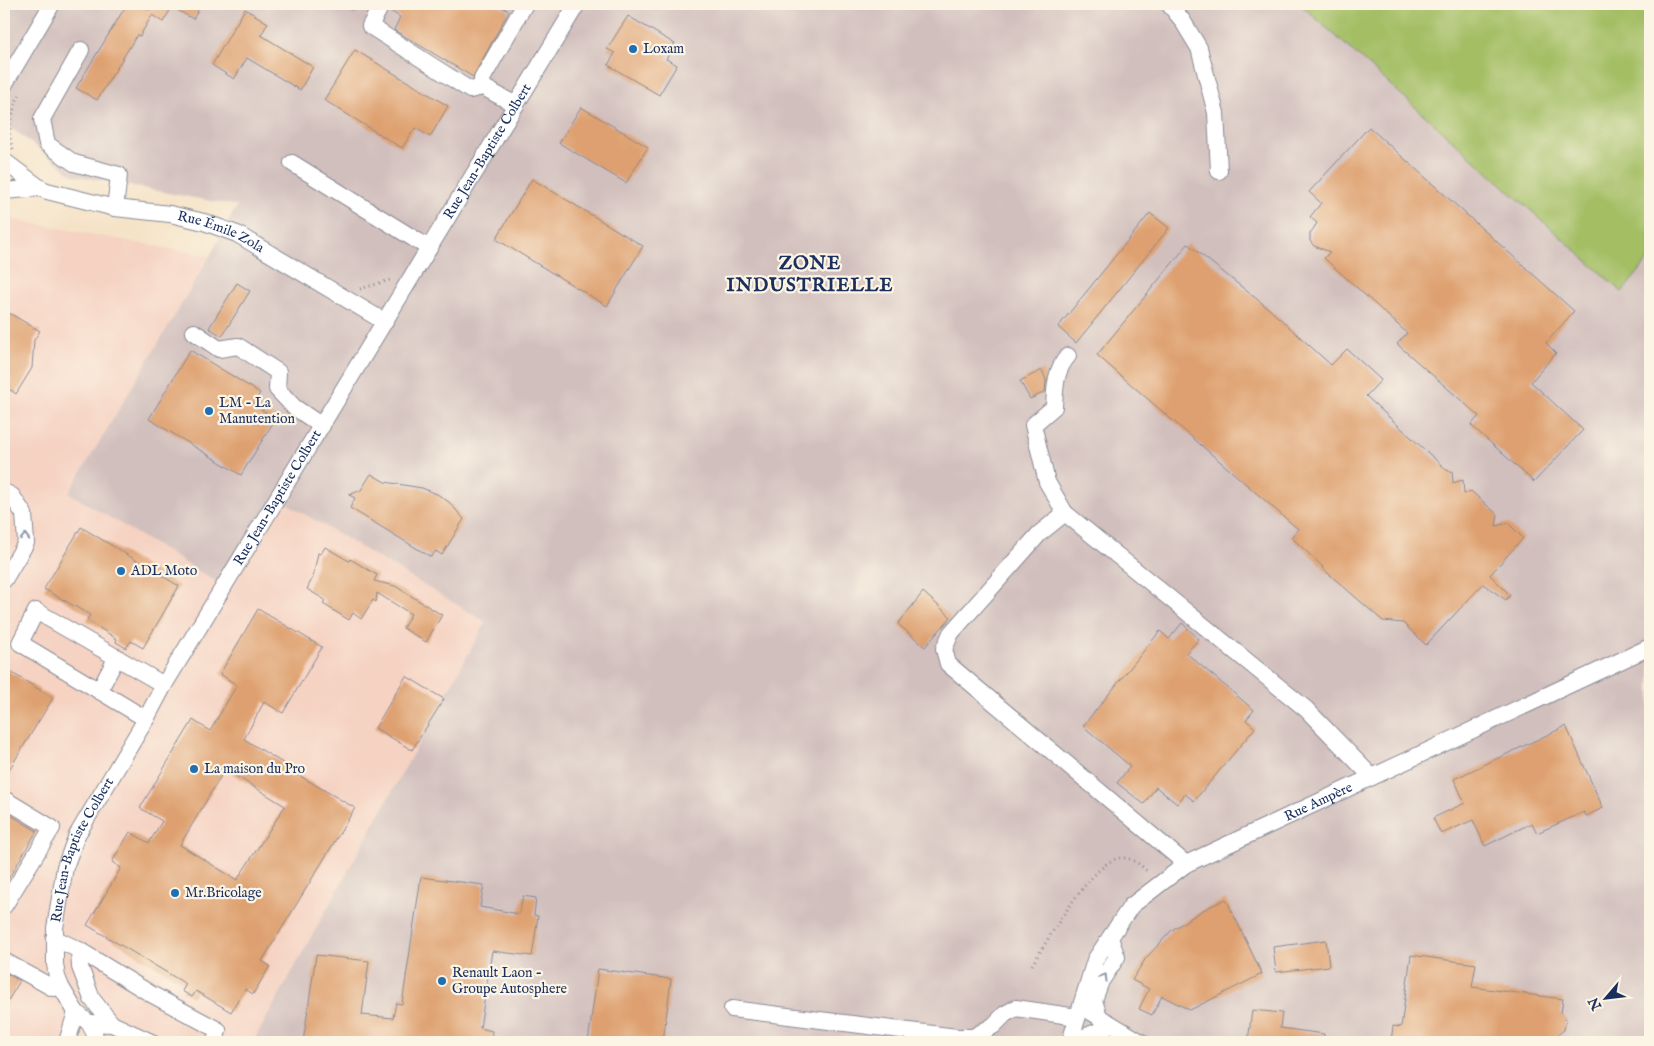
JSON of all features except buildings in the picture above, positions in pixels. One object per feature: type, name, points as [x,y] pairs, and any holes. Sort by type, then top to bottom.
[{"type":"street","points":[[4,85],[52,4]]},
{"type":"street","points":[[382,4],[370,26],[470,90],[483,87],[516,105]]},
{"type":"street","points":[[483,87],[482,79],[525,4]]},
{"type":"street","name":"Rue Jean-Baptiste Colbert","points":[[96,1042],[94,1032],[88,1023],[76,1012],[61,988],[55,964],[54,938],[65,867],[77,835],[164,685],[577,4]]},
{"type":"street","points":[[1169,4],[1199,48],[1216,113],[1219,171]]},
{"type":"street","points":[[81,50],[42,119],[46,144],[74,164],[120,175],[115,208]]},
{"type":"street","name":"Rue Émile Zola","points":[[11,157],[40,188]]},
{"type":"street","points":[[292,163],[429,248]]},
{"type":"street","name":"Rue Émile Zola","points":[[4,191],[40,188],[69,198],[115,208],[170,214],[204,222],[237,234],[385,322]]},
{"type":"street","points":[[194,332],[218,349],[238,346],[278,372],[277,389],[294,407],[322,426]]},
{"type":"street","points":[[1068,356],[1061,363],[1058,371],[1054,407],[1033,426],[1047,482],[1065,513],[1306,709],[1372,777]]},
{"type":"street","points":[[4,492],[12,496],[24,514],[26,543],[4,580]]},
{"type":"street","points":[[1065,513],[1039,534],[951,633],[944,649],[948,664],[1186,864]]},
{"type":"street","points":[[146,718],[20,643],[36,611],[164,685]]},
{"type":"street","name":"Rue Ampère","points":[[1070,1042],[1095,960],[1131,906],[1186,864],[1650,647]]},
{"type":"street","points":[[99,690],[117,657]]},
{"type":"street","points":[[4,799],[52,828],[4,906]]},
{"type":"street","points":[[54,938],[79,950],[151,994],[218,1030],[216,1039],[213,1042]]},
{"type":"street","points":[[1106,1021],[1094,1000],[1101,981],[1117,957],[1110,938]]},
{"type":"street","points":[[79,950],[80,966],[92,999],[112,1024]]},
{"type":"street","points":[[4,961],[53,988],[61,988]]},
{"type":"street","points":[[732,1009],[900,1036],[946,1039],[973,1037],[993,1026],[1005,1014],[1016,1008],[1078,1011],[1106,1021],[1141,1042]]},
{"type":"street","points":[[67,1042],[76,1012]]},
{"type":"street","points":[[1076,1042],[1106,1021]]},
{"type":"street","points":[[994,1042],[997,1022]]},
{"type":"street","points":[[88,1023],[112,1024],[151,1042]]},
{"type":"path","points":[[11,157],[12,148],[9,133],[13,110],[22,86]]},
{"type":"path","points":[[1032,965],[1075,896],[1109,861],[1122,857],[1138,862],[1160,884]]},
{"type":"shaded area","points":[[4,4],[1650,4],[1650,1042],[253,1042],[486,622],[281,500],[229,589],[69,493],[210,256],[237,206],[73,175],[17,132],[4,126]]},
{"type":"shaded area","points":[[4,218],[210,256],[69,493],[281,500],[486,622],[253,1042],[4,1042]]},
{"type":"green space","points":[[337,4],[360,4],[355,14]]},
{"type":"green space","points":[[1300,4],[1650,4],[1650,258],[1622,292]]},
{"type":"place","name":"Loxam","points":[[633,49]]},
{"type":"place","name":"LM - La Manutention","points":[[209,411]]},
{"type":"place","name":"ADL Moto","points":[[121,571]]},
{"type":"place","name":"La maison du Pro","points":[[194,769]]},
{"type":"place","name":"Mr.Bricolage","points":[[175,893]]},
{"type":"place","name":"Renault Laon - Groupe Autosphere","points":[[442,981]]},
{"type":"district","name":"ZONE INDUSTRIELLE","points":[[810,275]]}]
